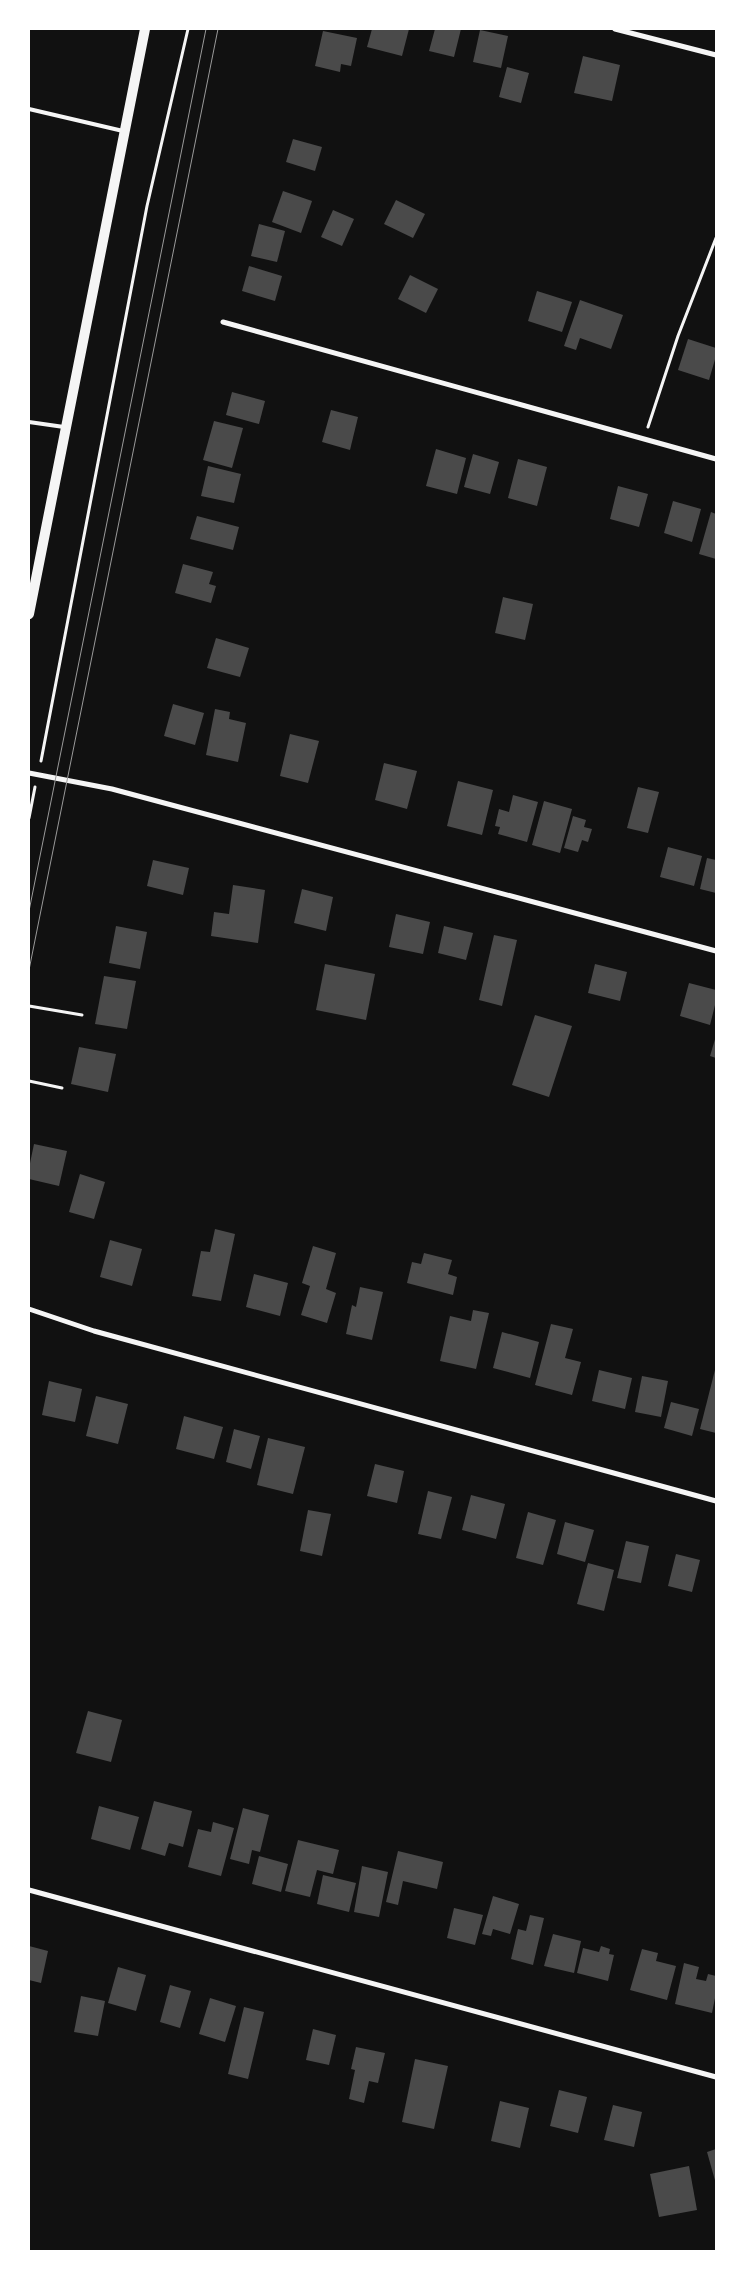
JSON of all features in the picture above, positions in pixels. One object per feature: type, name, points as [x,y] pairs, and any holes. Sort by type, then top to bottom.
[{"type":"main road","points":[[29,614],[145,29]]},
{"type":"street","points":[[615,29],[716,55]]},
{"type":"street","points":[[223,322],[716,459]]},
{"type":"street","points":[[29,773],[112,789],[716,950]]},
{"type":"street","points":[[29,1309],[94,1331],[716,1501]]},
{"type":"street","points":[[29,1890],[716,2077]]},
{"type":"lane","points":[[29,109],[126,131]]},
{"type":"lane","points":[[29,422],[66,428]]},
{"type":"path","points":[[29,818],[146,206],[188,29]]},
{"type":"path","points":[[644,440],[678,336],[716,238]]},
{"type":"path","points":[[29,1006],[82,1015]]},
{"type":"path","points":[[29,1082],[62,1088]]},
{"type":"building","points":[[372,29],[409,29],[402,56],[367,47]]},
{"type":"building","points":[[435,29],[461,29],[454,57],[429,51]]},
{"type":"building","points":[[480,30],[508,36],[501,68],[473,62]]},
{"type":"building","points":[[323,31],[357,38],[351,66],[341,64],[340,72],[315,66]]},
{"type":"building","points":[[583,56],[620,65],[612,101],[574,93]]},
{"type":"building","points":[[507,67],[529,73],[521,103],[499,97]]},
{"type":"building","points":[[293,139],[322,147],[315,171],[286,162]]},
{"type":"building","points":[[283,191],[312,201],[301,233],[272,222]]},
{"type":"building","points":[[396,200],[425,214],[413,238],[384,224]]},
{"type":"building","points":[[333,210],[354,219],[342,246],[321,237]]},
{"type":"building","points":[[259,224],[285,231],[277,262],[251,256]]},
{"type":"building","points":[[249,266],[282,276],[275,301],[242,291]]},
{"type":"building","points":[[410,275],[438,289],[426,313],[398,299]]},
{"type":"building","points":[[537,291],[572,302],[562,332],[528,321]]},
{"type":"building","points":[[580,300],[623,315],[611,349],[580,338],[576,350],[564,346]]},
{"type":"building","points":[[688,339],[716,348],[716,356],[709,380],[678,370]]},
{"type":"building","points":[[232,392],[265,401],[259,424],[226,415]]},
{"type":"building","points":[[331,410],[358,417],[350,450],[322,442]]},
{"type":"building","points":[[214,421],[243,428],[232,468],[203,460]]},
{"type":"building","points":[[436,449],[466,458],[457,494],[426,486]]},
{"type":"building","points":[[473,454],[499,462],[490,494],[464,487]]},
{"type":"building","points":[[518,459],[547,467],[537,506],[508,498]]},
{"type":"building","points":[[208,466],[241,474],[234,503],[201,496]]},
{"type":"building","points":[[618,486],[648,494],[639,527],[610,519]]},
{"type":"building","points":[[673,501],[701,509],[692,542],[664,533]]},
{"type":"building","points":[[711,512],[716,514],[716,559],[699,554]]},
{"type":"building","points":[[197,516],[239,527],[233,550],[190,539]]},
{"type":"building","points":[[183,564],[213,572],[209,584],[216,586],[211,603],[175,593]]},
{"type":"building","points":[[503,597],[533,604],[525,640],[495,633]]},
{"type":"building","points":[[216,638],[249,648],[240,677],[207,668]]},
{"type":"building","points":[[173,704],[204,713],[195,745],[164,736]]},
{"type":"building","points":[[215,709],[230,712],[229,719],[246,723],[238,762],[206,755]]},
{"type":"building","points":[[290,734],[319,741],[308,783],[280,776]]},
{"type":"building","points":[[384,763],[417,771],[407,809],[375,800]]},
{"type":"building","points":[[458,781],[493,790],[482,835],[447,826]]},
{"type":"building","points":[[638,787],[659,792],[648,833],[627,828]]},
{"type":"building","points":[[513,795],[538,802],[527,842],[498,834],[500,827],[495,826],[499,809],[509,812]]},
{"type":"building","points":[[544,801],[572,809],[560,853],[532,845]]},
{"type":"building","points":[[573,816],[586,820],[584,827],[592,829],[588,842],[582,840],[578,852],[564,848]]},
{"type":"building","points":[[668,847],[702,856],[694,886],[660,877]]},
{"type":"building","points":[[707,858],[716,860],[716,893],[700,889]]},
{"type":"building","points":[[153,860],[189,868],[183,895],[147,886]]},
{"type":"building","points":[[233,885],[265,890],[258,943],[211,936],[214,912],[229,914]]},
{"type":"building","points":[[302,889],[333,897],[326,931],[294,923]]},
{"type":"building","points":[[396,914],[430,922],[423,954],[389,947]]},
{"type":"building","points":[[116,926],[147,932],[140,969],[109,963]]},
{"type":"building","points":[[444,926],[473,933],[466,960],[438,953]]},
{"type":"building","points":[[494,935],[517,940],[502,1006],[479,1000]]},
{"type":"building","points":[[325,964],[375,974],[366,1020],[316,1010]]},
{"type":"building","points":[[595,964],[627,972],[620,1001],[588,993]]},
{"type":"building","points":[[104,976],[136,981],[127,1029],[95,1024]]},
{"type":"building","points":[[689,983],[716,990],[716,1001],[710,1025],[680,1016]]},
{"type":"building","points":[[535,1015],[572,1026],[549,1097],[512,1085]]},
{"type":"building","points":[[716,1036],[716,1058],[710,1056]]},
{"type":"building","points":[[79,1047],[116,1054],[108,1092],[71,1084]]},
{"type":"building","points":[[34,1144],[67,1151],[59,1186],[29,1179],[29,1168]]},
{"type":"building","points":[[80,1174],[105,1182],[94,1219],[69,1212]]},
{"type":"building","points":[[215,1229],[235,1234],[221,1301],[192,1296],[201,1251],[210,1252]]},
{"type":"building","points":[[110,1240],[142,1249],[132,1286],[100,1277]]},
{"type":"building","points":[[313,1246],[336,1253],[326,1289],[336,1293],[327,1323],[301,1315],[310,1286],[302,1283]]},
{"type":"building","points":[[424,1253],[452,1260],[448,1274],[457,1277],[453,1295],[407,1283],[412,1262],[421,1264]]},
{"type":"building","points":[[254,1274],[288,1283],[280,1316],[246,1307]]},
{"type":"building","points":[[360,1287],[383,1292],[372,1340],[346,1334],[352,1305],[356,1307]]},
{"type":"building","points":[[473,1310],[489,1313],[476,1369],[440,1361],[450,1316],[471,1321]]},
{"type":"building","points":[[551,1324],[573,1329],[565,1358],[581,1362],[572,1395],[535,1385]]},
{"type":"building","points":[[502,1332],[539,1342],[530,1378],[493,1368]]},
{"type":"building","points":[[716,1366],[716,1433],[700,1429]]},
{"type":"building","points":[[599,1370],[632,1378],[625,1409],[592,1401]]},
{"type":"building","points":[[642,1376],[668,1381],[661,1417],[635,1412]]},
{"type":"building","points":[[49,1381],[82,1389],[75,1422],[42,1415]]},
{"type":"building","points":[[96,1396],[128,1404],[118,1444],[86,1436]]},
{"type":"building","points":[[671,1402],[699,1409],[692,1436],[664,1428]]},
{"type":"building","points":[[184,1416],[223,1427],[214,1459],[176,1449]]},
{"type":"building","points":[[234,1429],[260,1436],[251,1469],[226,1462]]},
{"type":"building","points":[[268,1438],[305,1447],[293,1494],[257,1485]]},
{"type":"building","points":[[375,1464],[404,1471],[397,1503],[367,1496]]},
{"type":"building","points":[[428,1491],[452,1497],[441,1539],[418,1534]]},
{"type":"building","points":[[471,1495],[505,1504],[496,1539],[462,1530]]},
{"type":"building","points":[[308,1510],[331,1514],[322,1556],[300,1551]]},
{"type":"building","points":[[528,1512],[556,1520],[543,1565],[516,1558]]},
{"type":"building","points":[[565,1522],[594,1530],[585,1562],[557,1554]]},
{"type":"building","points":[[626,1541],[649,1546],[641,1583],[617,1578]]},
{"type":"building","points":[[676,1554],[700,1560],[692,1592],[668,1586]]},
{"type":"building","points":[[588,1563],[614,1570],[604,1611],[577,1604]]},
{"type":"building","points":[[88,1711],[122,1720],[111,1762],[76,1753]]},
{"type":"building","points":[[154,1801],[192,1811],[183,1847],[169,1843],[165,1856],[141,1849]]},
{"type":"building","points":[[99,1806],[139,1817],[130,1850],[91,1839]]},
{"type":"building","points":[[243,1808],[269,1815],[260,1852],[252,1850],[249,1864],[230,1859]]},
{"type":"building","points":[[213,1822],[234,1828],[221,1876],[188,1867],[198,1829],[211,1832]]},
{"type":"building","points":[[298,1840],[339,1850],[333,1874],[317,1870],[310,1897],[285,1891]]},
{"type":"building","points":[[398,1851],[443,1862],[437,1889],[403,1881],[398,1905],[386,1902]]},
{"type":"building","points":[[259,1856],[288,1864],[281,1892],[252,1884]]},
{"type":"building","points":[[362,1866],[388,1872],[379,1917],[354,1912]]},
{"type":"building","points":[[323,1875],[356,1883],[349,1912],[317,1904]]},
{"type":"building","points":[[493,1896],[519,1904],[510,1934],[493,1929],[491,1936],[482,1934]]},
{"type":"building","points":[[454,1908],[483,1915],[475,1945],[447,1938]]},
{"type":"building","points":[[530,1915],[544,1918],[533,1965],[511,1959],[518,1929],[526,1931]]},
{"type":"building","points":[[553,1934],[581,1941],[574,1973],[544,1966]]},
{"type":"building","points":[[29,1946],[48,1951],[41,1983],[29,1980]]},
{"type":"building","points":[[601,1946],[610,1949],[609,1954],[614,1955],[608,1981],[577,1973],[583,1948],[599,1952]]},
{"type":"building","points":[[642,1949],[658,1953],[656,1961],[676,1966],[667,2000],[630,1990]]},
{"type":"building","points":[[684,1963],[699,1967],[696,1979],[706,1981],[708,1974],[716,1976],[716,1993],[712,2013],[675,2004]]},
{"type":"building","points":[[118,1967],[146,1975],[136,2011],[108,2003]]},
{"type":"building","points":[[170,1985],[191,1991],[180,2028],[160,2022]]},
{"type":"building","points":[[81,1996],[105,2001],[98,2036],[74,2032]]},
{"type":"building","points":[[210,1998],[236,2006],[225,2042],[199,2034]]},
{"type":"building","points":[[244,2007],[264,2012],[248,2079],[228,2074]]},
{"type":"building","points":[[313,2029],[336,2035],[329,2065],[306,2060]]},
{"type":"building","points":[[356,2047],[385,2053],[378,2083],[369,2081],[364,2103],[349,2099],[355,2070],[351,2069]]},
{"type":"building","points":[[415,2059],[448,2066],[434,2129],[402,2122]]},
{"type":"building","points":[[559,2090],[587,2097],[578,2133],[550,2126]]},
{"type":"building","points":[[500,2101],[529,2108],[520,2148],[491,2141]]},
{"type":"building","points":[[613,2105],[642,2112],[634,2147],[604,2140]]},
{"type":"building","points":[[716,2149],[716,2184],[707,2152]]},
{"type":"building","points":[[689,2166],[697,2210],[659,2217],[650,2174]]},
{"type":"tram line","points":[[29,911],[206,29]]},
{"type":"tram line","points":[[29,970],[218,29]]}]
